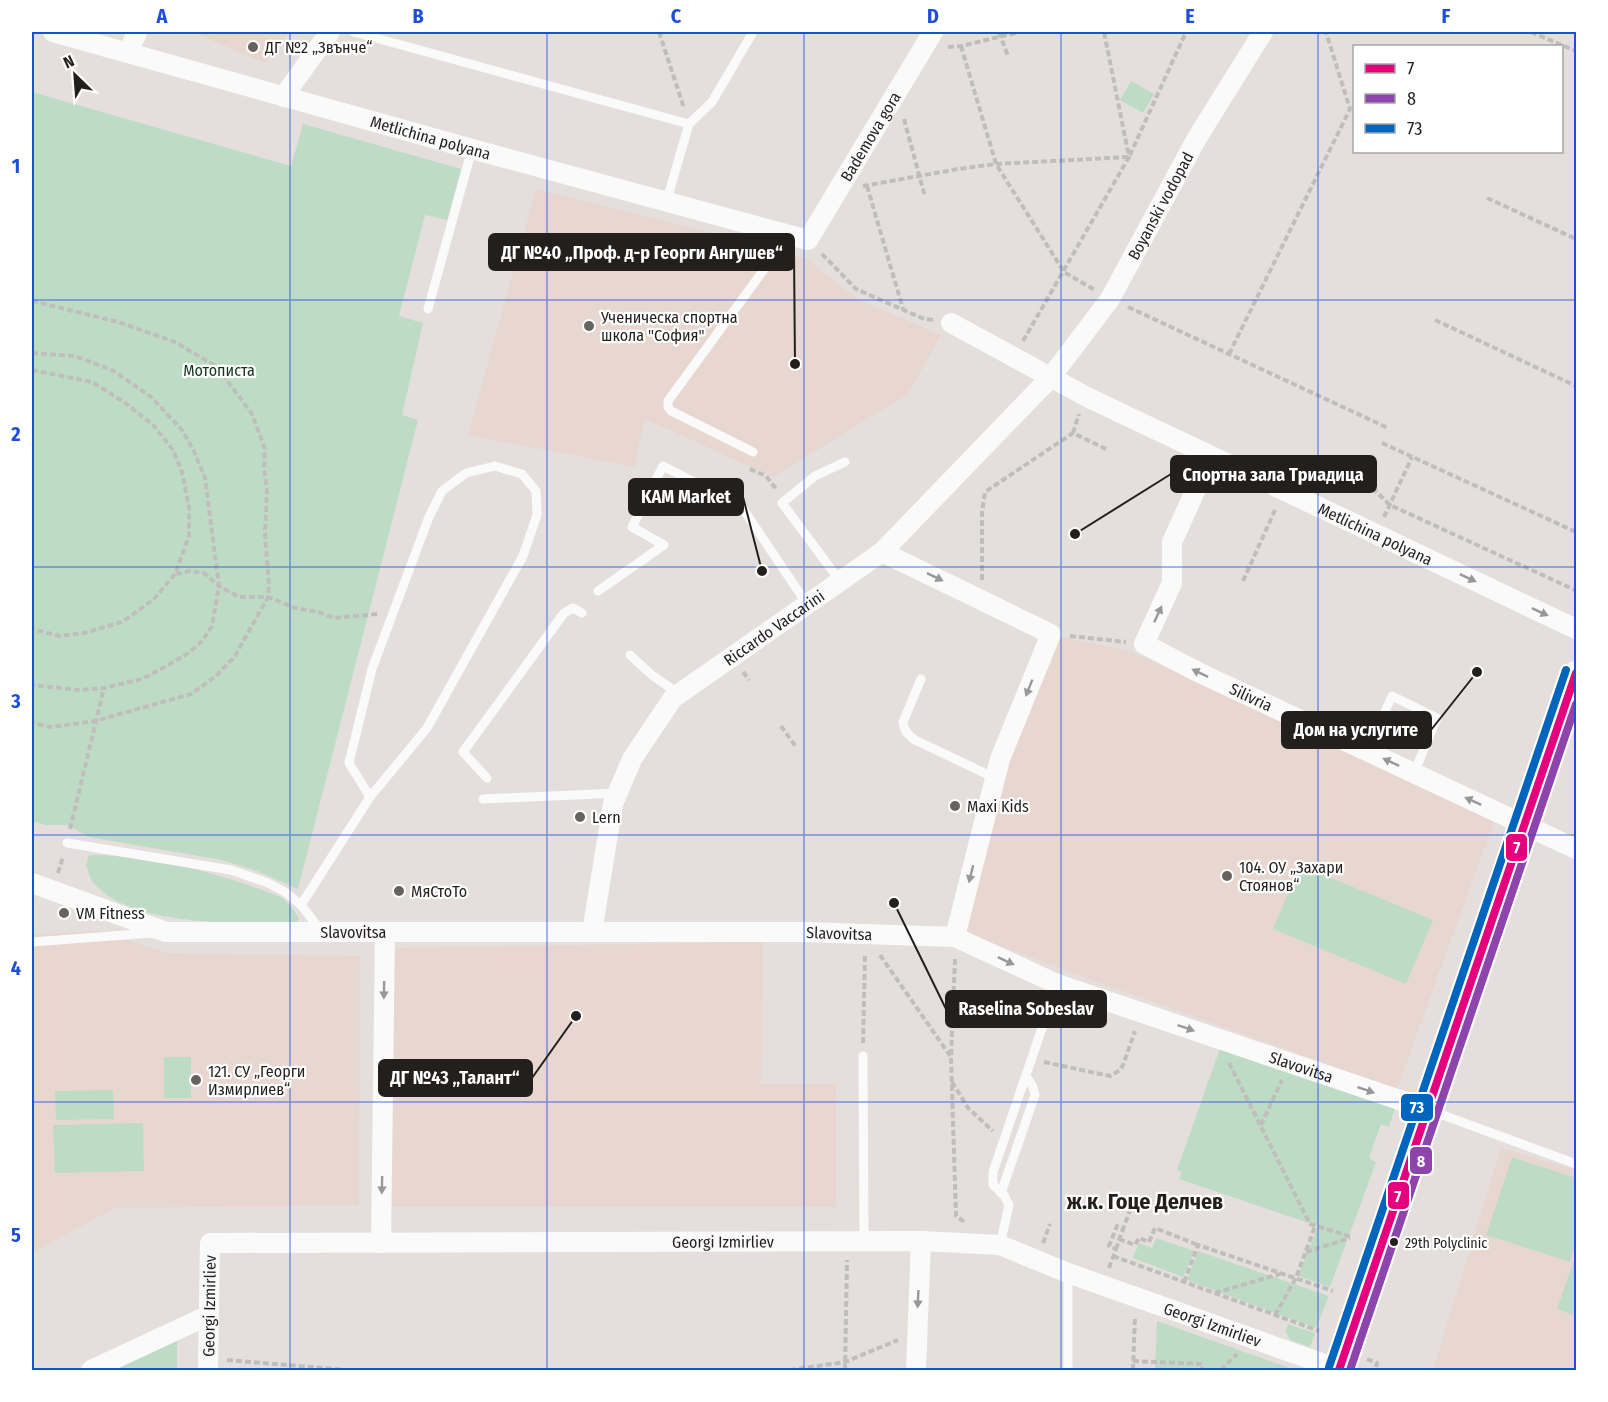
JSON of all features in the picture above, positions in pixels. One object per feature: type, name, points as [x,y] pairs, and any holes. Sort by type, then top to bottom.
[{"type":"street","name":"Metlichina polyana","points":[[53,32],[666,203],[808,240]]},
{"type":"street","points":[[128,53],[138,32]]},
{"type":"street","points":[[283,97],[330,32]]},
{"type":"street","name":"Bademova gora","points":[[808,240],[933,32]]},
{"type":"street","name":"Boyanski vodopad","points":[[1051,377],[1110,299],[1197,138],[1263,32]]},
{"type":"street","name":"Metlichina polyana","points":[[951,323],[1089,398],[1576,629]]},
{"type":"street","name":"Riccardo Vaccarini","points":[[592,932],[613,804],[632,759],[673,698],[882,552],[1051,377]]},
{"type":"street","points":[[1144,644],[1172,583],[1172,542],[1211,456]]},
{"type":"street","points":[[882,552],[1051,634],[1000,759],[956,938]]},
{"type":"street","name":"Silivria","points":[[1144,644],[1200,673],[1576,849]]},
{"type":"street","points":[[1340,1370],[1576,674]]},
{"type":"street","points":[[32,883],[166,932]]},
{"type":"street","name":"Slavovitsa","points":[[166,932],[804,932],[956,938],[1057,984],[1429,1110]]},
{"type":"street","points":[[381,1242],[385,932]]},
{"type":"street","points":[[916,1371],[921,1241]]},
{"type":"street","name":"Georgi Izmirliev","points":[[208,1365],[210,1243],[921,1241],[1000,1245],[1068,1273],[1340,1370]]},
{"type":"street","points":[[91,1371],[209,1316]]},
{"type":"lane","points":[[354,32],[689,124]]},
{"type":"lane","points":[[666,203],[689,124],[712,102],[753,32]]},
{"type":"lane","points":[[428,309],[472,149]]},
{"type":"lane","points":[[753,452],[672,411],[668,407],[668,401],[789,235]]},
{"type":"lane","points":[[840,581],[782,503],[815,476],[844,462]]},
{"type":"lane","points":[[301,905],[370,797],[427,728],[523,556],[537,515],[536,491],[522,474],[495,466],[466,473],[442,491],[429,517],[372,669],[349,763],[370,797]]},
{"type":"lane","points":[[598,591],[664,545],[632,527],[663,466],[741,506],[807,604]]},
{"type":"lane","points":[[487,778],[463,752],[564,613],[573,608],[582,613]]},
{"type":"lane","points":[[630,655],[653,676],[679,694]]},
{"type":"lane","points":[[921,680],[903,722],[908,735],[995,778]]},
{"type":"lane","points":[[1367,752],[1392,696],[1437,718],[1414,773]]},
{"type":"lane","points":[[483,800],[618,793]]},
{"type":"lane","points":[[67,843],[231,870],[268,883],[285,892],[301,905],[322,932]]},
{"type":"lane","points":[[32,942],[166,932]]},
{"type":"lane","points":[[1000,1245],[1009,1205],[1007,1199],[993,1185],[992,1179],[1057,984]]},
{"type":"lane","points":[[856,1241],[863,1056]]},
{"type":"lane","points":[[1001,1193],[1035,1095],[1026,1076]]},
{"type":"lane","points":[[1429,1110],[1576,1164]]},
{"type":"lane","points":[[1068,1273],[1068,1371]]},
{"type":"path","points":[[659,32],[689,124]]},
{"type":"path","points":[[1020,32],[1000,34],[961,46],[996,164],[1064,272],[1110,299],[1388,428]]},
{"type":"path","points":[[1104,32],[1129,157]]},
{"type":"path","points":[[1014,357],[1129,157],[1186,32]]},
{"type":"path","points":[[1229,354],[1350,109],[1326,32]]},
{"type":"path","points":[[1531,32],[1562,45]]},
{"type":"path","points":[[1000,34],[1008,56]]},
{"type":"path","points":[[897,92],[925,197]]},
{"type":"path","points":[[838,190],[996,164],[1129,157]]},
{"type":"path","points":[[867,186],[903,309]]},
{"type":"path","points":[[1487,198],[1576,239]]},
{"type":"path","points":[[808,240],[856,289],[924,319],[951,323]]},
{"type":"path","points":[[32,301],[118,322],[176,342],[217,368],[252,414],[265,449],[264,468],[267,489],[265,534],[269,584],[268,597],[235,656],[215,677],[191,694],[95,721],[51,727],[32,723]]},
{"type":"path","points":[[1435,320],[1576,386]]},
{"type":"path","points":[[32,353],[75,356],[114,371],[151,397],[182,430],[205,478],[219,586],[212,626],[202,641],[187,654],[142,679],[104,688],[78,690],[32,685]]},
{"type":"path","points":[[32,370],[92,382],[124,402],[154,426],[173,450],[182,472],[189,507],[189,536],[175,574],[154,599],[122,622],[84,633],[59,636],[32,629]]},
{"type":"path","points":[[974,596],[984,577],[982,512],[985,492],[1073,433],[1107,450]]},
{"type":"path","points":[[1382,443],[1576,532]]},
{"type":"path","points":[[1390,505],[1412,457]]},
{"type":"path","points":[[750,469],[766,476],[786,499]]},
{"type":"path","points":[[1366,482],[1390,505],[1575,590]]},
{"type":"path","points":[[1243,581],[1284,491]]},
{"type":"path","points":[[175,574],[204,573],[219,586],[239,597],[268,597],[295,608],[320,612],[334,618],[373,615],[395,610]]},
{"type":"path","points":[[1051,634],[1144,644]]},
{"type":"path","points":[[52,891],[67,843],[104,688]]},
{"type":"path","points":[[781,726],[796,747]]},
{"type":"path","points":[[865,934],[951,1057]]},
{"type":"path","points":[[863,1056],[865,934]]},
{"type":"path","points":[[956,938],[951,1057],[956,1216],[1000,1245]]},
{"type":"path","points":[[1031,1060],[1104,1076],[1115,1074],[1123,1065],[1141,1013]]},
{"type":"path","points":[[1217,1039],[1310,1224],[1353,1237],[1305,1252]]},
{"type":"path","points":[[1260,1126],[1286,1071]]},
{"type":"path","points":[[952,1082],[968,1107],[1004,1141]]},
{"type":"path","points":[[1116,1249],[1132,1205]]},
{"type":"path","points":[[1047,1234],[1050,1224]]},
{"type":"path","points":[[1109,1246],[1117,1226],[1124,1229]]},
{"type":"path","points":[[1274,1315],[1296,1278],[1315,1226]]},
{"type":"path","points":[[1119,1239],[1135,1245],[1138,1238],[1149,1242],[1155,1228],[1333,1291]]},
{"type":"path","points":[[845,1371],[856,1241]]},
{"type":"path","points":[[1184,1282],[1198,1245]]},
{"type":"path","points":[[1113,1256],[1318,1331]]},
{"type":"path","points":[[1215,1293],[1281,1273]]},
{"type":"path","points":[[1133,1371],[1136,1297]]},
{"type":"path","points":[[789,1371],[845,1362],[917,1332]]},
{"type":"path","points":[[1221,1371],[1236,1356]]},
{"type":"path","points":[[1366,1359],[1377,1364],[1374,1371]]},
{"type":"path","points":[[1133,1360],[1202,1364],[1202,1371]]},
{"type":"path","points":[[208,1365],[346,1371]]},
{"type":"shaded area","name":"ДГ №2 „Звънче“","points":[[192,32],[288,32],[265,63]]},
{"type":"shaded area","points":[[536,189],[805,258],[859,300],[941,335],[908,394],[773,477],[645,419],[634,467],[468,435]]},
{"type":"shaded area","name":"104. ОУ „Захари Стоянов“","points":[[1057,636],[1129,651],[1495,819],[1397,1089],[965,933],[1008,756]]},
{"type":"shaded area","name":"121. СУ „Георги Измирлиев“","points":[[100,931],[167,953],[360,956],[359,1205],[115,1208],[32,1253],[32,935]]},
{"type":"shaded area","points":[[763,942],[761,1084],[836,1084],[836,1207],[392,1207],[389,948]]},
{"type":"shaded area","points":[[1501,1148],[1576,1170],[1576,1370],[1433,1370]]},
{"type":"green space","points":[[1131,81],[1154,94],[1143,113],[1120,100]]},
{"type":"green space","name":"Мотописта","points":[[32,92],[291,166],[303,124],[461,169],[447,220],[425,215],[399,316],[423,323],[402,415],[418,420],[298,889],[257,871],[222,860],[89,837],[67,825],[46,825],[32,821]]},
{"type":"green space","points":[[89,855],[152,860],[237,881],[282,898],[299,919],[295,925],[216,922],[187,920],[132,908],[110,897],[93,882],[86,865]]},
{"type":"green space","points":[[1300,865],[1433,920],[1406,984],[1273,929]]},
{"type":"green space","points":[[1222,1043],[1395,1108],[1389,1127],[1381,1124],[1369,1158],[1376,1162],[1330,1287],[1298,1276],[1318,1226],[1179,1179],[1182,1172],[1177,1170]]},
{"type":"green space","points":[[164,1057],[191,1057],[191,1098],[164,1098]]},
{"type":"green space","points":[[113,1090],[114,1119],[56,1120],[55,1091]]},
{"type":"green space","points":[[143,1123],[144,1171],[55,1173],[53,1125]]},
{"type":"green space","points":[[1512,1157],[1576,1178],[1576,1242],[1570,1262],[1486,1235]]},
{"type":"green space","points":[[1156,1238],[1194,1251],[1183,1277],[1133,1258],[1139,1243],[1152,1248]]},
{"type":"green space","points":[[1198,1251],[1329,1296],[1316,1328],[1187,1280]]},
{"type":"green space","points":[[1576,1254],[1576,1316],[1557,1309]]},
{"type":"green space","points":[[1157,1321],[1295,1370],[1155,1370]]},
{"type":"green space","points":[[1288,1324],[1315,1333],[1310,1347],[1290,1340],[1286,1332]]},
{"type":"green space","points":[[177,1335],[177,1370],[104,1370]]},
{"type":"transit line","name":"73","points":[[1329,1367],[1566,670]]},
{"type":"transit line","name":"7","points":[[1339,1370],[1576,673]]},
{"type":"transit line","name":"8","points":[[1350,1370],[1576,704]]},
{"type":"place","name":"ДГ №2 „Звънче“","points":[[253,47]]},
{"type":"place","name":"Ученическа спортна школа \"София\"","points":[[589,326]]},
{"type":"place","name":"ДГ №40 „Проф. д-р Георги Ангушев“","points":[[795,364]]},
{"type":"place","name":"Спортна зала Триадица","points":[[1075,534]]},
{"type":"place","name":"KAM Market","points":[[762,571]]},
{"type":"place","name":"Дом на услугите","points":[[1477,672]]},
{"type":"place","name":"Maxi Kids","points":[[955,806]]},
{"type":"place","name":"Lern","points":[[580,817]]},
{"type":"place","name":"104. ОУ „Захари Стоянов“","points":[[1227,876]]},
{"type":"place","name":"МяСтоТо","points":[[399,891]]},
{"type":"place","name":"Raselina Sobeslav","points":[[894,903]]},
{"type":"place","name":"VM Fitness","points":[[64,913]]},
{"type":"place","name":"ДГ №43 „Талант“","points":[[576,1016]]},
{"type":"place","name":"121. СУ „Георги Измирлиев“","points":[[196,1080]]},
{"type":"place","name":"29th Polyclinic","points":[[1394,1242]]},
{"type":"district","name":"ж.к. Гоце Делчев","points":[[1145,1201]]}]
